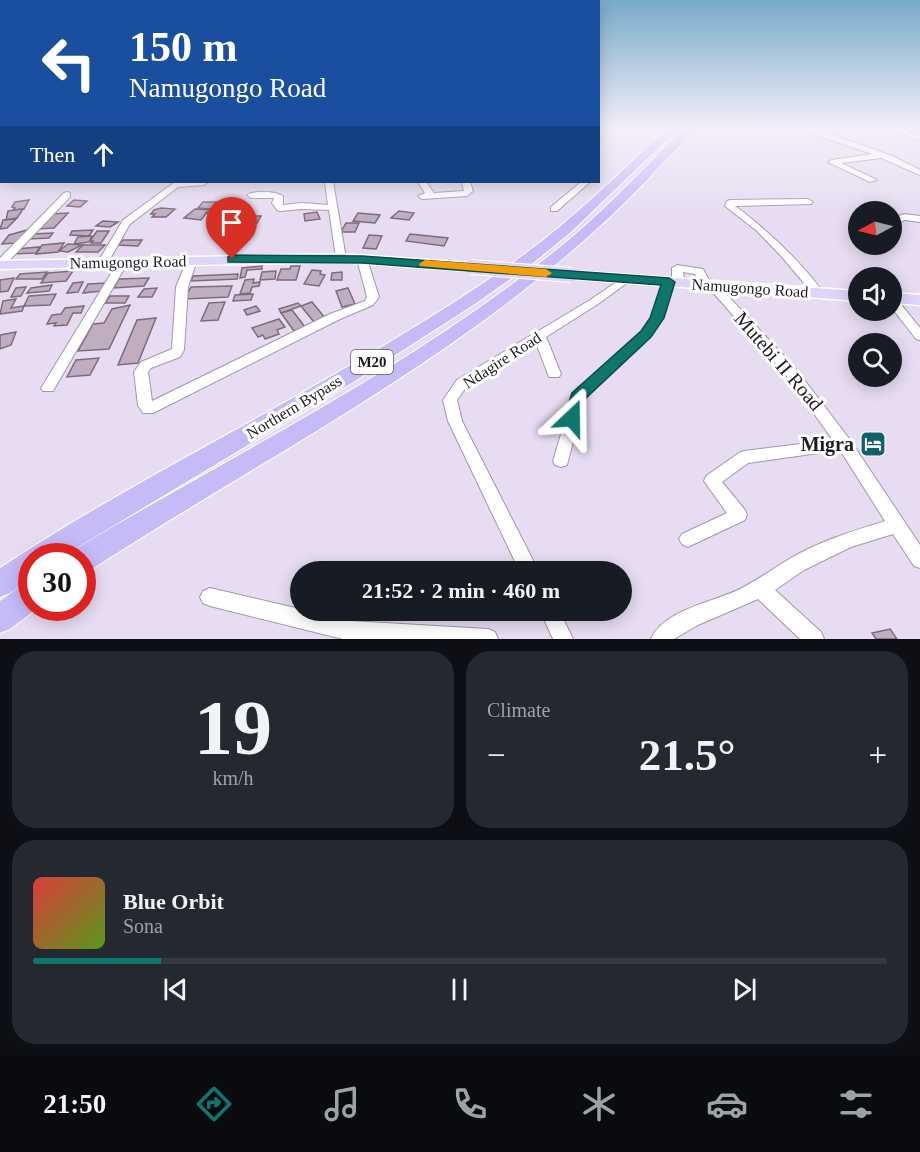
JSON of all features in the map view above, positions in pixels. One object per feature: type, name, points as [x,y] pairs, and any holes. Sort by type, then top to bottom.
[{"type":"highway","name":"Northern Bypass","points":[[62,543],[254,432],[453,311],[528,258],[582,215],[643,157]]},
{"type":"highway","name":"Northern Bypass","points":[[96,551],[470,322],[554,260],[597,224],[662,157]]},
{"type":"highway","points":[[0,584],[18,572]]},
{"type":"highway","points":[[0,619],[18,606]]},
{"type":"main road","name":"Namugongo Road","points":[[0,264],[341,258],[848,295]]},
{"type":"main road","points":[[902,299],[920,300]]},
{"type":"street","points":[[873,180],[832,162],[875,157]]},
{"type":"street","points":[[884,157],[920,172]]},
{"type":"street","points":[[103,262],[126,222],[178,183]]},
{"type":"street","points":[[329,183],[341,258]]},
{"type":"street","points":[[422,183],[427,196],[466,193],[469,190],[466,183]]},
{"type":"street","points":[[554,208],[585,183]]},
{"type":"street","points":[[0,264],[67,195]]},
{"type":"street","points":[[251,195],[279,196],[277,202],[280,208],[302,206],[333,208]]},
{"type":"street","points":[[808,202],[730,203],[730,206],[760,229],[818,292]]},
{"type":"street","points":[[902,218],[920,219]]},
{"type":"street","points":[[192,260],[182,287],[178,350],[175,354],[146,365],[141,372],[145,405],[148,409],[334,317],[369,303],[373,297],[362,259]]},
{"type":"street","points":[[48,388],[123,262]]},
{"type":"street","name":"Ndagire Road","points":[[525,561],[455,421],[450,400],[462,383],[627,278]]},
{"type":"street","points":[[561,461],[578,397],[646,334],[657,318],[674,282]]},
{"type":"street","name":"Mutebi II Road","points":[[709,285],[790,372],[826,417],[920,560]]},
{"type":"street","points":[[902,312],[920,336]]},
{"type":"street","points":[[539,336],[554,374]]},
{"type":"street","points":[[688,539],[739,515],[712,481],[744,457],[844,444]]},
{"type":"street","points":[[661,639],[666,633],[691,618],[759,588],[782,576],[798,564],[846,542],[897,525]]},
{"type":"street","points":[[759,588],[814,639]]},
{"type":"street","points":[[210,597],[351,632],[488,639]]},
{"type":"street","points":[[554,621],[563,639]]},
{"type":"building","points":[[29,200],[24,209],[13,210],[15,202]]},
{"type":"building","points":[[74,200],[87,201],[80,207],[67,206]]},
{"type":"building","points":[[203,202],[216,202],[211,209],[198,208]]},
{"type":"building","points":[[234,203],[233,208],[217,210],[217,204]]},
{"type":"building","points":[[23,209],[17,218],[6,220],[8,211]]},
{"type":"building","points":[[175,209],[166,217],[152,217],[155,214],[151,214],[154,210]]},
{"type":"building","points":[[195,209],[215,210],[217,217],[211,218],[207,212],[201,220],[184,218]]},
{"type":"building","points":[[399,211],[414,213],[409,220],[391,218]]},
{"type":"building","points":[[317,212],[320,219],[305,221],[304,214]]},
{"type":"building","points":[[68,213],[54,228],[37,229],[50,214]]},
{"type":"building","points":[[358,213],[380,215],[375,223],[353,221]]},
{"type":"building","points":[[241,215],[237,223],[216,223],[220,216]]},
{"type":"building","points":[[240,216],[261,216],[257,223],[237,223]]},
{"type":"building","points":[[16,219],[7,228],[0,229],[3,220]]},
{"type":"building","points":[[103,221],[118,222],[110,227],[96,226]]},
{"type":"building","points":[[346,223],[359,223],[355,232],[341,232]]},
{"type":"building","points":[[27,230],[18,243],[2,244],[9,235]]},
{"type":"building","points":[[93,230],[89,236],[70,235],[72,231]]},
{"type":"building","points":[[97,231],[109,231],[101,243],[91,243],[93,241],[90,241]]},
{"type":"building","points":[[53,233],[49,238],[28,239],[31,234]]},
{"type":"building","points":[[410,234],[448,238],[444,246],[406,241]]},
{"type":"building","points":[[369,235],[382,236],[376,249],[363,248]]},
{"type":"building","points":[[92,236],[89,242],[74,244],[78,237]]},
{"type":"building","points":[[123,240],[142,240],[138,246],[118,245]]},
{"type":"building","points":[[64,243],[58,252],[36,254],[42,245]]},
{"type":"building","points":[[68,244],[82,245],[68,252],[59,251]]},
{"type":"building","points":[[83,245],[105,245],[98,252],[76,252]]},
{"type":"building","points":[[40,247],[36,253],[12,254],[16,249]]},
{"type":"building","points":[[262,266],[262,269],[247,270],[245,277],[240,278],[242,268]]},
{"type":"building","points":[[291,266],[300,266],[296,280],[277,280],[281,269],[290,269]]},
{"type":"building","points":[[312,270],[321,271],[320,274],[325,275],[319,286],[304,284]]},
{"type":"building","points":[[73,271],[66,281],[41,283],[48,273]]},
{"type":"building","points":[[276,271],[275,279],[260,280],[262,272]]},
{"type":"building","points":[[47,272],[42,279],[16,279],[20,274]]},
{"type":"building","points":[[342,272],[342,280],[331,280],[332,273]]},
{"type":"building","points":[[238,274],[237,279],[191,281],[193,276]]},
{"type":"building","points":[[14,278],[8,291],[0,292],[0,280]]},
{"type":"building","points":[[149,278],[144,286],[114,288],[119,279]]},
{"type":"building","points":[[254,279],[253,283],[260,282],[259,286],[252,287],[250,293],[240,294],[245,280]]},
{"type":"building","points":[[83,282],[78,292],[67,293],[73,283]]},
{"type":"building","points":[[106,283],[101,291],[83,293],[88,284]]},
{"type":"building","points":[[52,285],[49,291],[27,293],[31,288]]},
{"type":"building","points":[[232,286],[228,297],[185,299],[191,287]]},
{"type":"building","points":[[26,287],[21,296],[11,297],[16,288]]},
{"type":"building","points":[[157,288],[152,297],[138,297],[144,289]]},
{"type":"building","points":[[348,288],[355,304],[342,307],[336,291]]},
{"type":"building","points":[[56,294],[50,305],[24,306],[29,296]]},
{"type":"building","points":[[253,294],[251,300],[233,301],[235,295]]},
{"type":"building","points":[[110,296],[129,296],[125,303],[105,303]]},
{"type":"building","points":[[16,299],[11,308],[24,306],[22,311],[0,314],[3,301]]},
{"type":"building","points":[[225,302],[218,320],[201,321],[209,303]]},
{"type":"building","points":[[312,302],[325,318],[314,322],[301,306]]},
{"type":"building","points":[[298,303],[301,306],[281,313],[279,309]]},
{"type":"building","points":[[130,305],[109,349],[78,351],[93,324],[104,323],[112,309]]},
{"type":"building","points":[[84,306],[81,313],[73,313],[67,325],[47,324],[52,315],[61,314],[65,308]]},
{"type":"building","points":[[256,306],[260,311],[247,315],[244,310]]},
{"type":"building","points":[[292,310],[305,327],[294,331],[281,313]]},
{"type":"building","points":[[156,318],[138,363],[118,365],[137,320]]},
{"type":"building","points":[[279,319],[285,327],[277,330],[279,334],[265,339],[263,335],[258,337],[252,328]]},
{"type":"building","points":[[16,332],[11,345],[0,349],[0,335]]},
{"type":"building","points":[[99,358],[90,375],[67,377],[76,360]]},
{"type":"building","points":[[890,629],[897,639],[876,639],[872,633]]},
{"type":"slow traffic","points":[[425,264],[546,273]]},
{"type":"place","name":"Migra","points":[[873,444]]},
{"type":"route","points":[[232,259],[362,259],[669,282],[657,318],[646,334],[578,397],[572,418]]}]
